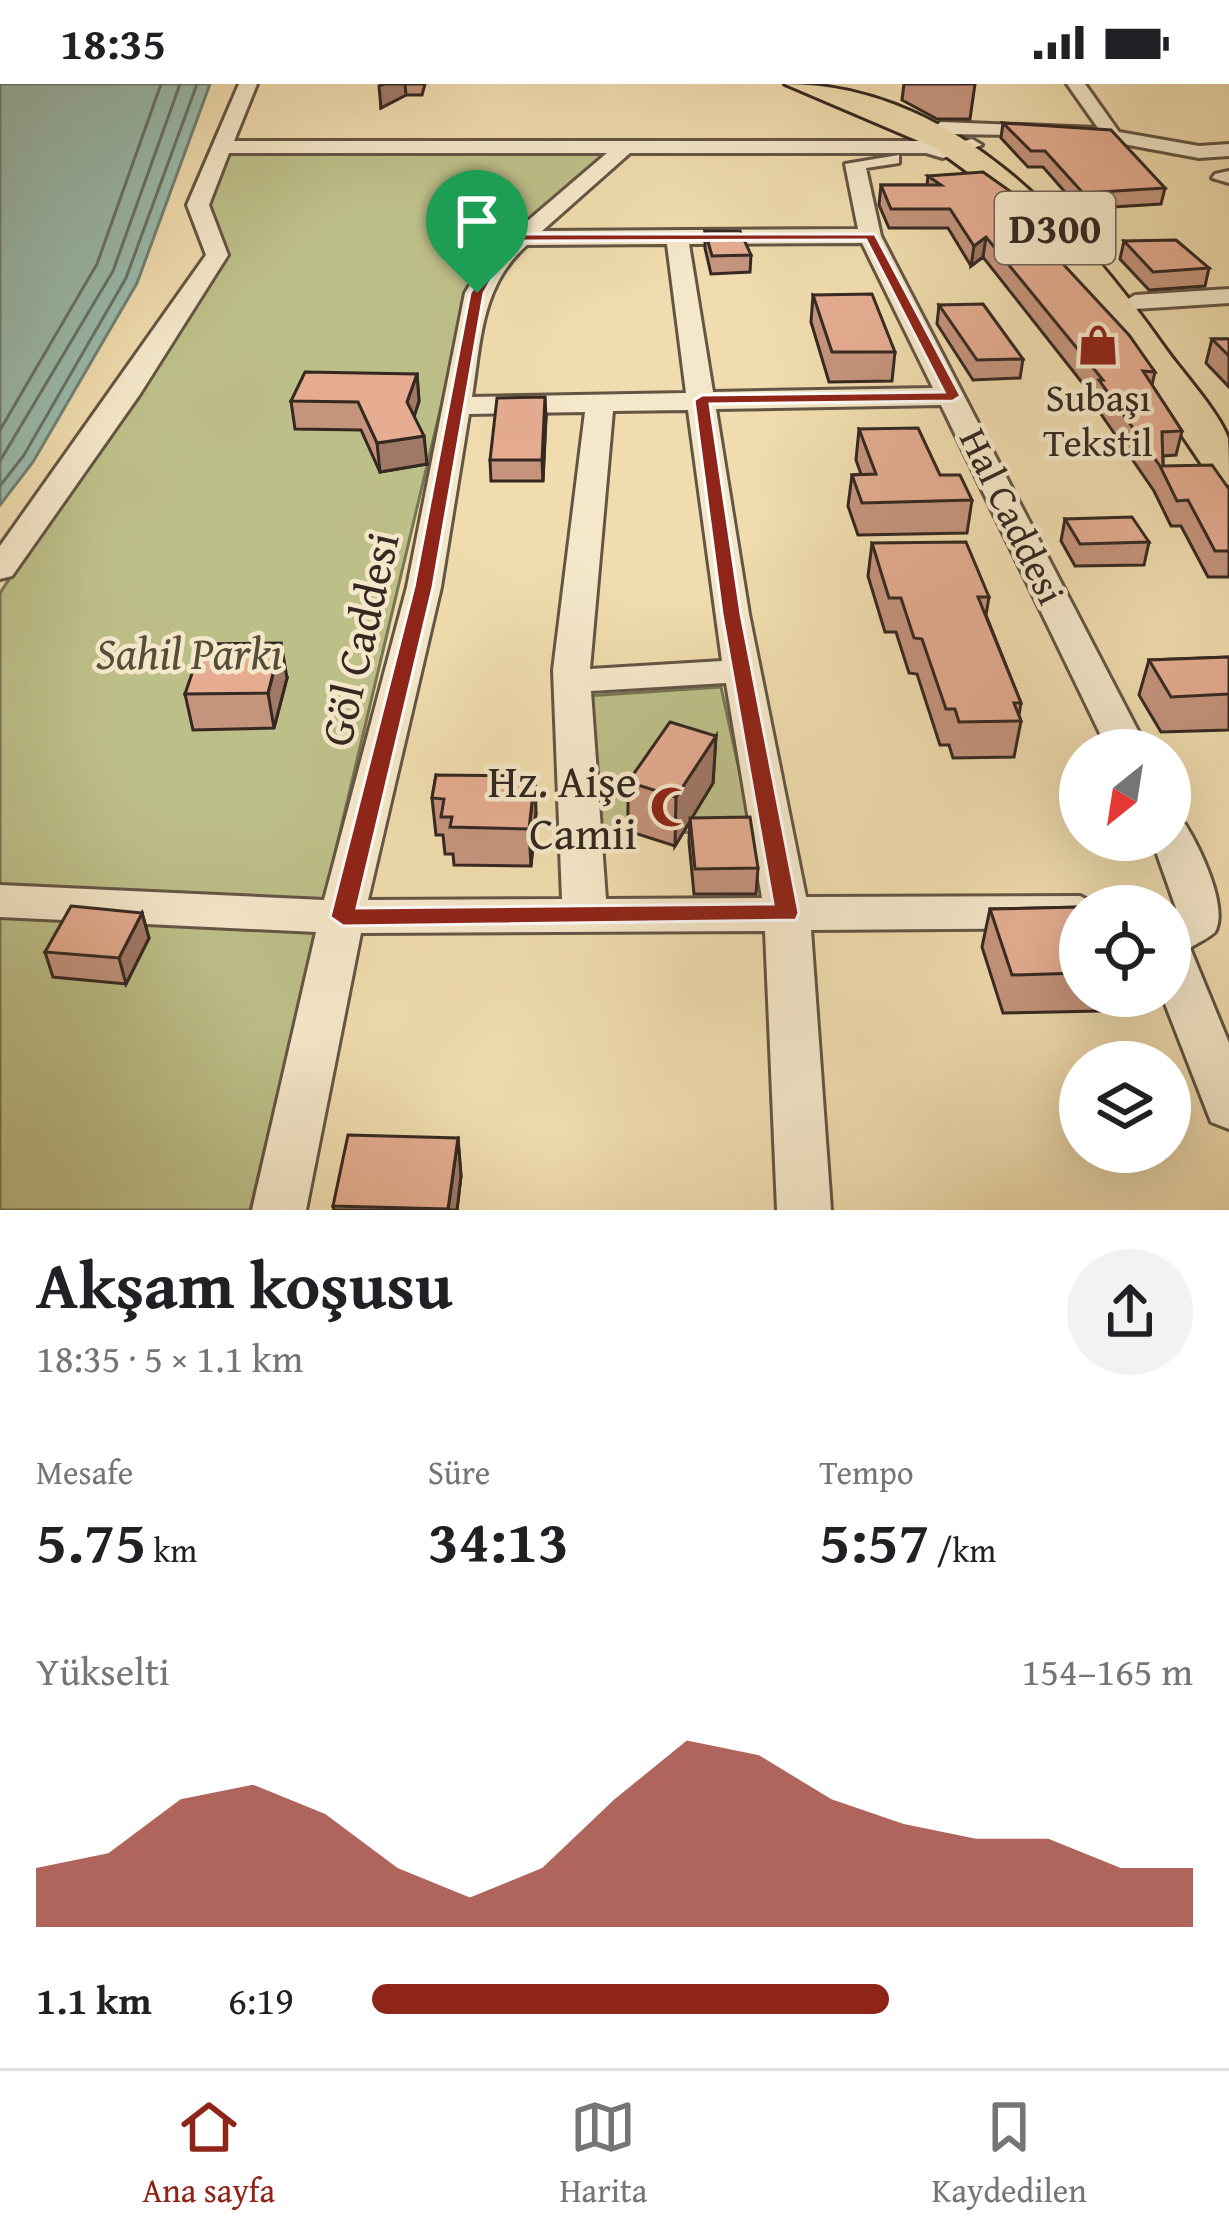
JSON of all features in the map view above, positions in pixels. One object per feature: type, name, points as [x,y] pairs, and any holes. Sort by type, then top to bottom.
[{"type":"highway","name":"D300","points":[[798,84],[959,140],[1055,227],[1229,471]]},
{"type":"highway","name":"D300","points":[[821,84],[959,140],[1045,195],[1229,422]]},
{"type":"street","points":[[0,528],[190,257],[176,200],[224,84]]},
{"type":"street","points":[[0,569],[126,394],[217,255],[198,205],[248,84]]},
{"type":"street","points":[[1076,84],[1111,133]]},
{"type":"street","points":[[959,140],[978,106]]},
{"type":"street","points":[[221,147],[928,147],[959,140],[1111,133],[1198,152],[1229,150]]},
{"type":"street","name":"Hal Caddesi","points":[[959,140],[855,164],[870,236],[1118,729]]},
{"type":"street","name":"Göl Caddesi","points":[[279,1210],[343,917],[424,587],[477,293],[497,259],[626,147]]},
{"type":"street","points":[[1198,152],[1227,180]]},
{"type":"street","points":[[521,238],[870,236]]},
{"type":"street","points":[[677,237],[742,671],[787,913],[804,1210]]},
{"type":"street","points":[[1135,302],[1229,296]]},
{"type":"street","points":[[453,406],[953,396]]},
{"type":"street","points":[[585,917],[572,681],[599,403]]},
{"type":"street","points":[[572,681],[742,671]]},
{"type":"street","points":[[1183,861],[1199,893],[1192,918]]},
{"type":"street","points":[[0,902],[343,917],[1059,912]]},
{"type":"street","points":[[1191,1009],[1229,1107]]},
{"type":"green space","name":"Sahil Parkı","points":[[227,149],[607,152],[487,256],[469,289],[250,1210],[0,1210],[0,593],[227,252],[207,205]]},
{"type":"green space","points":[[721,687],[754,838],[683,832],[669,770],[628,831],[598,839],[586,696]]},
{"type":"water","points":[[0,84],[210,84],[137,283],[33,462],[0,505]]},
{"type":"building","points":[[1003,123],[1111,130],[1165,188],[1083,193],[1045,151],[1031,151]]},
{"type":"building","points":[[983,172],[1024,201],[1056,250],[1050,250],[1129,335],[1155,372],[1143,371],[1182,431],[1162,432],[1163,466],[1212,465],[1229,489],[1229,551],[1215,551],[1188,500],[1177,501],[1160,466],[1099,380],[1103,380],[986,237],[974,246],[950,209],[891,209],[881,185],[941,185],[928,176]]},
{"type":"building","points":[[705,231],[740,231],[751,255],[712,256]]},
{"type":"building","points":[[1176,240],[1209,268],[1153,272],[1124,241]]},
{"type":"building","points":[[872,294],[895,352],[832,352],[813,295]]},
{"type":"building","points":[[983,304],[1023,359],[977,360],[939,305]]},
{"type":"building","points":[[1212,339],[1229,339],[1229,356]]},
{"type":"building","points":[[305,372],[417,374],[407,402],[424,436],[377,443],[358,402],[291,401]]},
{"type":"building","points":[[545,397],[542,460],[490,460],[497,398]]},
{"type":"building","points":[[918,428],[940,475],[960,475],[972,500],[862,503],[852,475],[876,474],[859,429]]},
{"type":"building","points":[[1132,517],[1149,542],[1080,544],[1065,519]]},
{"type":"building","points":[[966,542],[989,597],[978,597],[1021,703],[1014,703],[1021,721],[959,722],[955,709],[946,709],[922,639],[914,638],[901,598],[889,598],[872,543]]},
{"type":"building","points":[[281,643],[268,693],[185,694],[202,644]]},
{"type":"building","points":[[1229,657],[1229,694],[1171,697],[1149,660]]},
{"type":"building","points":[[670,722],[716,736],[676,797],[628,782]]},
{"type":"building","points":[[436,775],[535,776],[529,829],[450,827],[452,817],[441,817],[444,799],[432,798]]},
{"type":"building","points":[[750,817],[758,868],[695,869],[690,818]]},
{"type":"building","points":[[71,906],[142,913],[119,958],[45,952]]},
{"type":"building","points":[[1059,907],[1059,974],[1012,975],[990,909]]},
{"type":"building","points":[[348,1135],[458,1138],[448,1209],[333,1206]]},
{"type":"place","name":"Subaşı Tekstil","points":[[1098,345]]},
{"type":"place","name":"Hz. Aişe Camii","points":[[671,807]]},
{"type":"route","points":[[870,236],[953,396],[702,400],[732,614],[787,913],[343,917],[424,587],[477,293],[497,259],[521,238],[870,236]]}]
